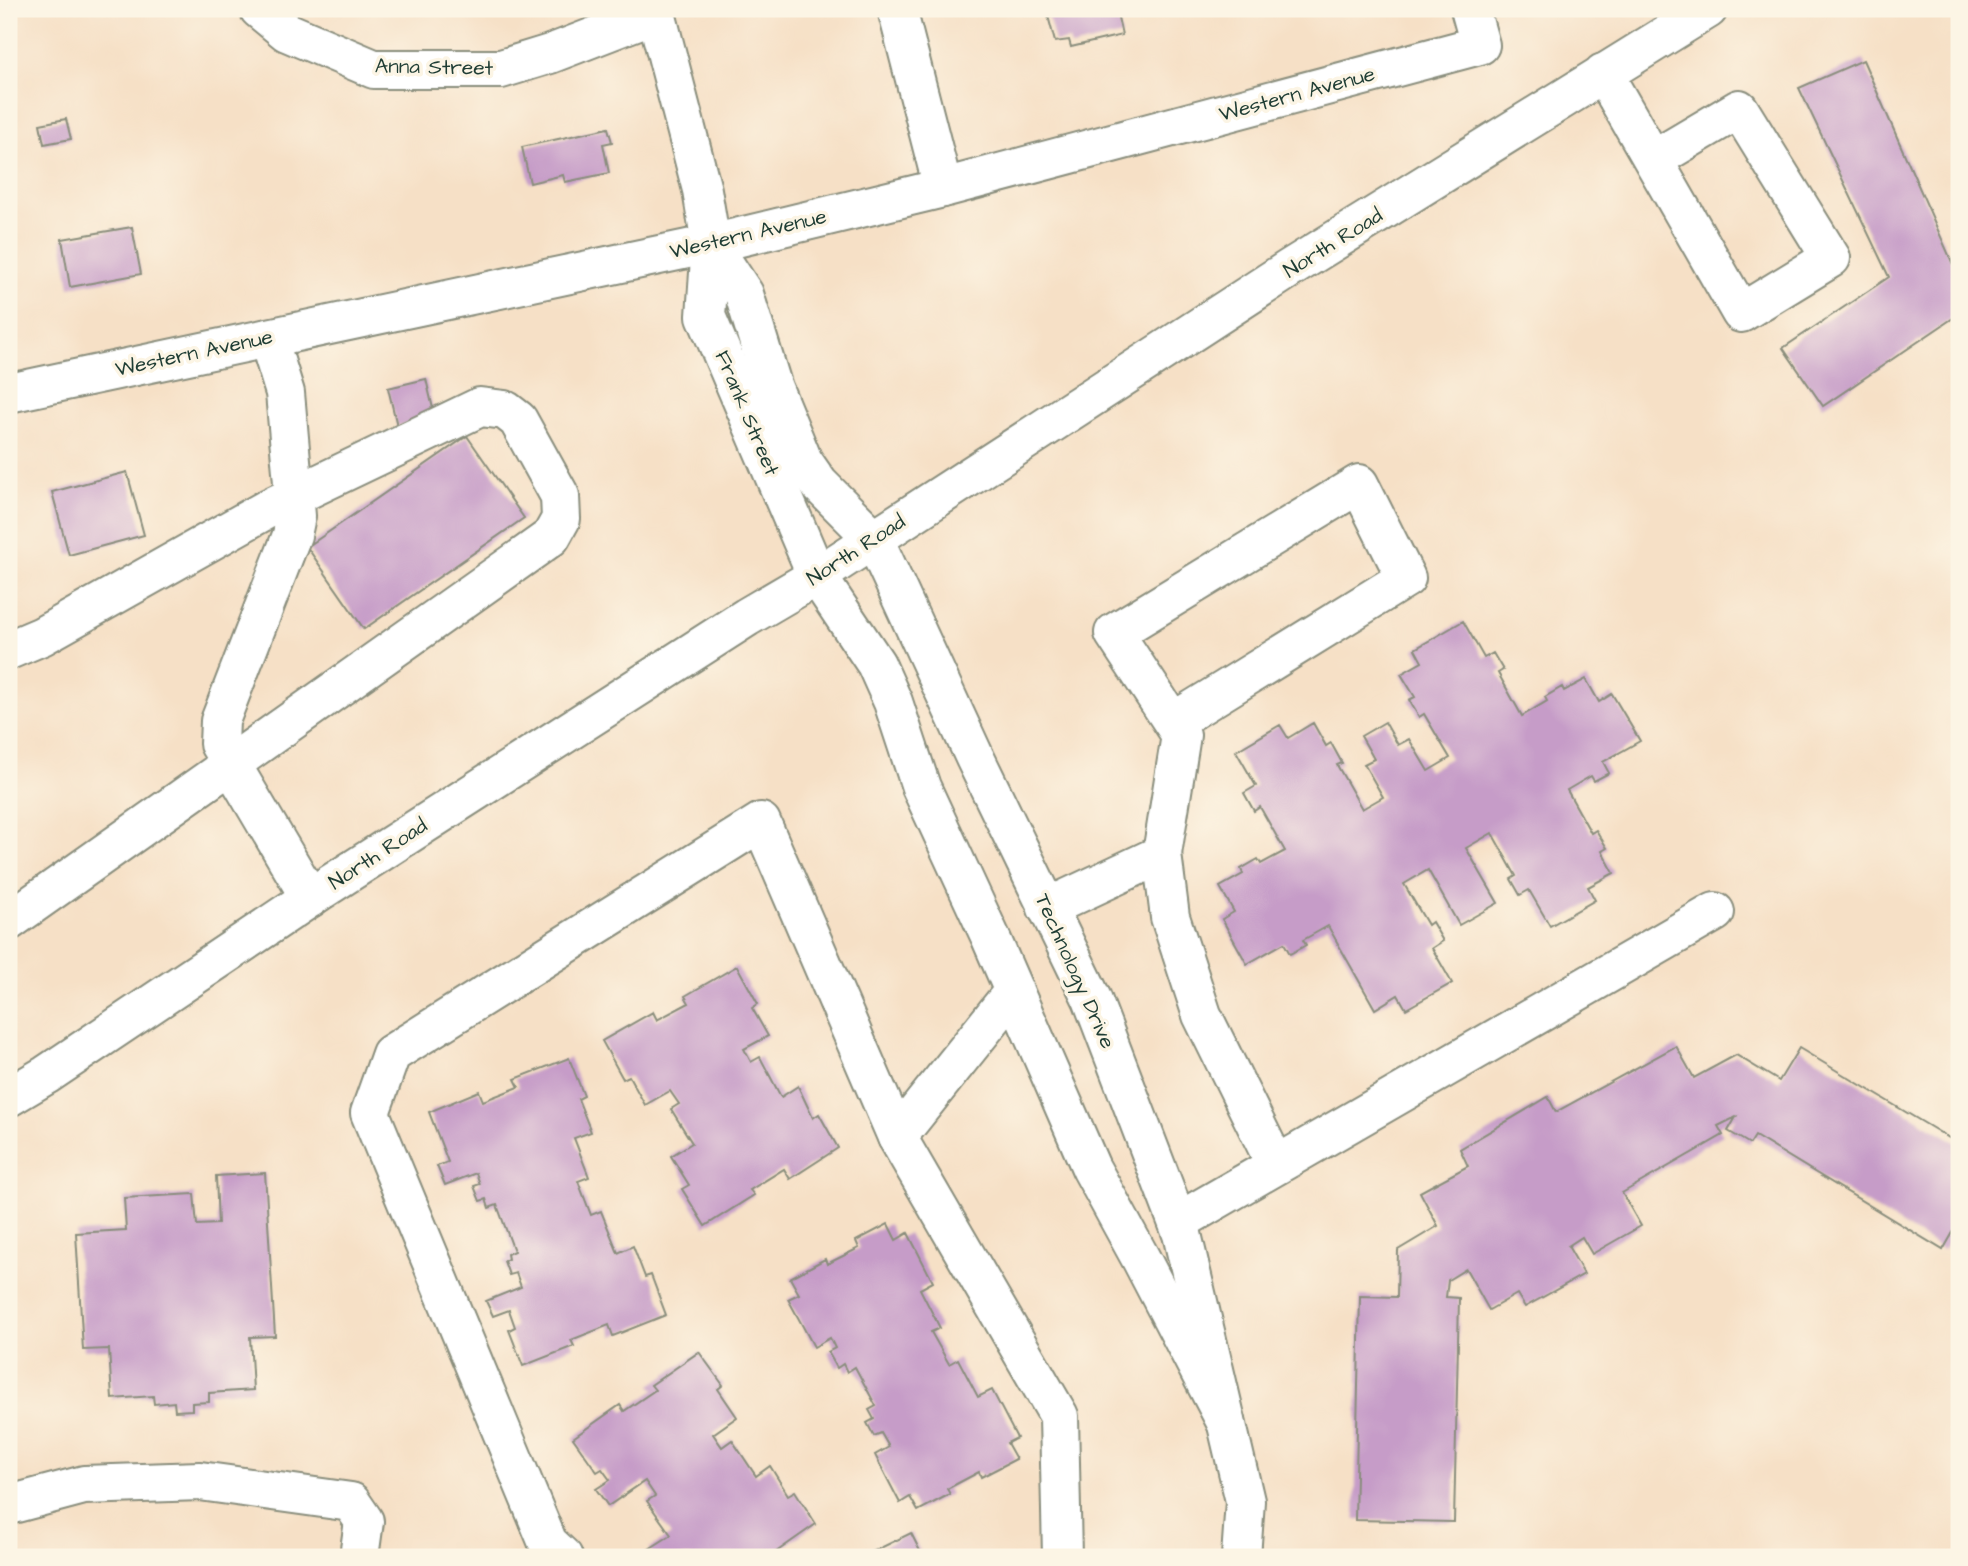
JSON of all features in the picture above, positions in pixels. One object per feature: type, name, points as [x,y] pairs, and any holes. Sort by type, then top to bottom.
[{"type":"street","name":"Anna Street","points":[[259,9],[287,32],[374,69],[501,69],[550,54],[655,11]]},
{"type":"street","points":[[897,9],[943,188]]},
{"type":"street","name":"Western Avenue","points":[[9,393],[710,244],[943,188],[1480,45],[1470,9]]},
{"type":"street","name":"North Road","points":[[9,1097],[310,898],[747,617],[817,576],[1289,269],[1708,9]]},
{"type":"street","name":"Frank Street","points":[[655,11],[702,190],[710,244],[706,316],[817,576]]},
{"type":"street","points":[[1603,73],[1653,160],[1741,313],[1831,258],[1739,109],[1653,160]]},
{"type":"street","name":"Frank Street","points":[[710,244],[744,294],[783,415],[803,461],[818,484],[874,539]]},
{"type":"street","points":[[268,338],[285,393],[296,516],[292,536],[220,721],[219,744],[310,898]]},
{"type":"street","points":[[9,650],[42,636],[269,508],[480,407],[505,410],[518,420],[560,496],[561,519],[551,537],[9,920]]},
{"type":"street","points":[[1173,722],[1406,578],[1359,484],[1114,633],[1181,735],[1162,854],[1170,917],[1202,1015],[1276,1165]]},
{"type":"street","name":"Technology Drive","points":[[874,539],[1091,999],[1178,1222],[1245,1501],[1241,1557]]},
{"type":"street","name":"Technology Drive","points":[[817,576],[876,664],[921,787],[1091,1168],[1226,1422]]},
{"type":"street","points":[[562,1557],[548,1543],[370,1113],[391,1054],[761,821],[897,1137],[1059,1416],[1062,1557]]},
{"type":"street","points":[[1047,908],[1162,854]]},
{"type":"street","points":[[1178,1222],[1715,912]]},
{"type":"street","points":[[897,1137],[1014,991]]},
{"type":"street","points":[[9,1505],[84,1485],[200,1481],[351,1502],[364,1521],[359,1557]]},
{"type":"building","points":[[413,9],[459,9],[459,11],[414,14]]},
{"type":"building","points":[[1061,9],[1131,10],[1117,13],[1122,35],[1071,47],[1069,40],[1055,42],[1048,16],[1062,13]]},
{"type":"building","points":[[1863,60],[1959,278],[1959,314],[1823,406],[1783,348],[1889,277],[1799,88]]},
{"type":"building","points":[[66,119],[71,139],[44,144],[40,124]]},
{"type":"building","points":[[608,128],[612,142],[603,144],[609,173],[565,182],[563,175],[530,183],[522,147]]},
{"type":"building","points":[[132,227],[141,274],[70,287],[62,239]]},
{"type":"building","points":[[426,379],[435,417],[397,426],[388,388]]},
{"type":"building","points":[[467,436],[524,518],[364,629],[307,547]]},
{"type":"building","points":[[127,472],[144,535],[69,555],[52,492]]},
{"type":"building","points":[[1463,621],[1484,658],[1493,653],[1503,670],[1498,673],[1522,716],[1547,701],[1545,697],[1562,687],[1564,691],[1586,679],[1599,702],[1612,694],[1640,741],[1603,762],[1609,773],[1594,781],[1591,776],[1567,790],[1591,833],[1596,830],[1607,848],[1602,851],[1614,873],[1588,887],[1595,900],[1550,926],[1529,890],[1520,895],[1511,879],[1516,876],[1492,833],[1466,848],[1498,903],[1459,925],[1428,870],[1404,884],[1428,925],[1432,922],[1443,941],[1432,948],[1452,983],[1406,1009],[1398,995],[1375,1009],[1328,926],[1303,940],[1306,945],[1290,954],[1284,943],[1247,964],[1222,919],[1234,912],[1220,887],[1243,874],[1241,869],[1258,859],[1261,864],[1285,851],[1260,807],[1254,811],[1244,793],[1256,786],[1236,751],[1280,725],[1288,738],[1313,723],[1326,746],[1331,743],[1342,763],[1337,765],[1362,809],[1383,797],[1364,764],[1374,759],[1361,736],[1385,722],[1398,745],[1409,739],[1428,771],[1450,758],[1424,714],[1419,717],[1409,700],[1415,697],[1401,674],[1422,662],[1415,649]]},
{"type":"building","points":[[737,966],[758,1004],[752,1008],[768,1036],[744,1049],[751,1062],[760,1057],[781,1097],[798,1086],[813,1118],[819,1114],[838,1148],[790,1179],[784,1169],[750,1190],[754,1195],[705,1226],[682,1189],[689,1185],[671,1156],[692,1143],[671,1109],[679,1104],[670,1091],[645,1105],[629,1076],[623,1079],[602,1041],[653,1012],[657,1020],[689,1003],[685,996]]},
{"type":"building","points":[[1676,1046],[1694,1078],[1736,1055],[1779,1081],[1799,1048],[1959,1144],[1959,1222],[1943,1250],[1755,1136],[1750,1144],[1728,1131],[1736,1117],[1718,1126],[1723,1135],[1622,1193],[1641,1226],[1592,1254],[1582,1237],[1568,1246],[1584,1274],[1525,1307],[1517,1294],[1489,1310],[1466,1269],[1448,1280],[1446,1297],[1459,1298],[1454,1522],[1355,1520],[1360,1296],[1397,1297],[1398,1250],[1438,1226],[1420,1192],[1468,1166],[1460,1149],[1548,1097],[1556,1112]]},
{"type":"building","points":[[569,1058],[584,1096],[578,1099],[591,1132],[574,1138],[589,1177],[578,1181],[591,1215],[601,1211],[618,1253],[633,1246],[645,1277],[651,1275],[666,1315],[613,1336],[609,1325],[571,1340],[574,1346],[523,1366],[509,1330],[515,1327],[509,1310],[493,1316],[486,1301],[521,1287],[516,1273],[509,1275],[504,1261],[508,1259],[507,1254],[514,1251],[497,1205],[489,1208],[486,1199],[480,1201],[474,1186],[480,1184],[476,1173],[445,1185],[437,1166],[448,1162],[429,1112],[479,1091],[483,1101],[519,1087],[515,1079]]},
{"type":"building","points":[[265,1173],[275,1336],[250,1337],[253,1390],[209,1393],[209,1402],[192,1403],[192,1410],[175,1411],[174,1402],[154,1404],[153,1396],[112,1399],[109,1349],[83,1350],[76,1233],[126,1230],[124,1198],[194,1194],[197,1225],[218,1224],[216,1176]]},
{"type":"building","points":[[888,1224],[896,1240],[908,1233],[933,1282],[920,1289],[940,1328],[931,1332],[949,1364],[958,1359],[978,1397],[992,1390],[1017,1438],[1007,1443],[1016,1459],[981,1477],[979,1472],[947,1489],[950,1494],[918,1511],[910,1497],[900,1503],[875,1455],[889,1447],[881,1433],[874,1436],[867,1423],[874,1419],[869,1410],[876,1406],[855,1367],[847,1372],[843,1364],[837,1368],[828,1352],[835,1348],[830,1338],[814,1347],[788,1299],[799,1294],[790,1278],[825,1259],[827,1264],[859,1248],[856,1241]]},
{"type":"building","points":[[699,1352],[723,1385],[718,1389],[737,1417],[713,1434],[722,1447],[732,1440],[756,1476],[770,1466],[788,1495],[795,1491],[816,1524],[769,1557],[764,1551],[754,1557],[655,1557],[649,1549],[671,1535],[647,1501],[655,1496],[645,1481],[608,1506],[596,1489],[610,1480],[602,1469],[597,1472],[573,1438],[620,1405],[624,1411],[655,1390],[651,1385]]},
{"type":"building","points":[[911,1533],[923,1557],[862,1557]]}]
